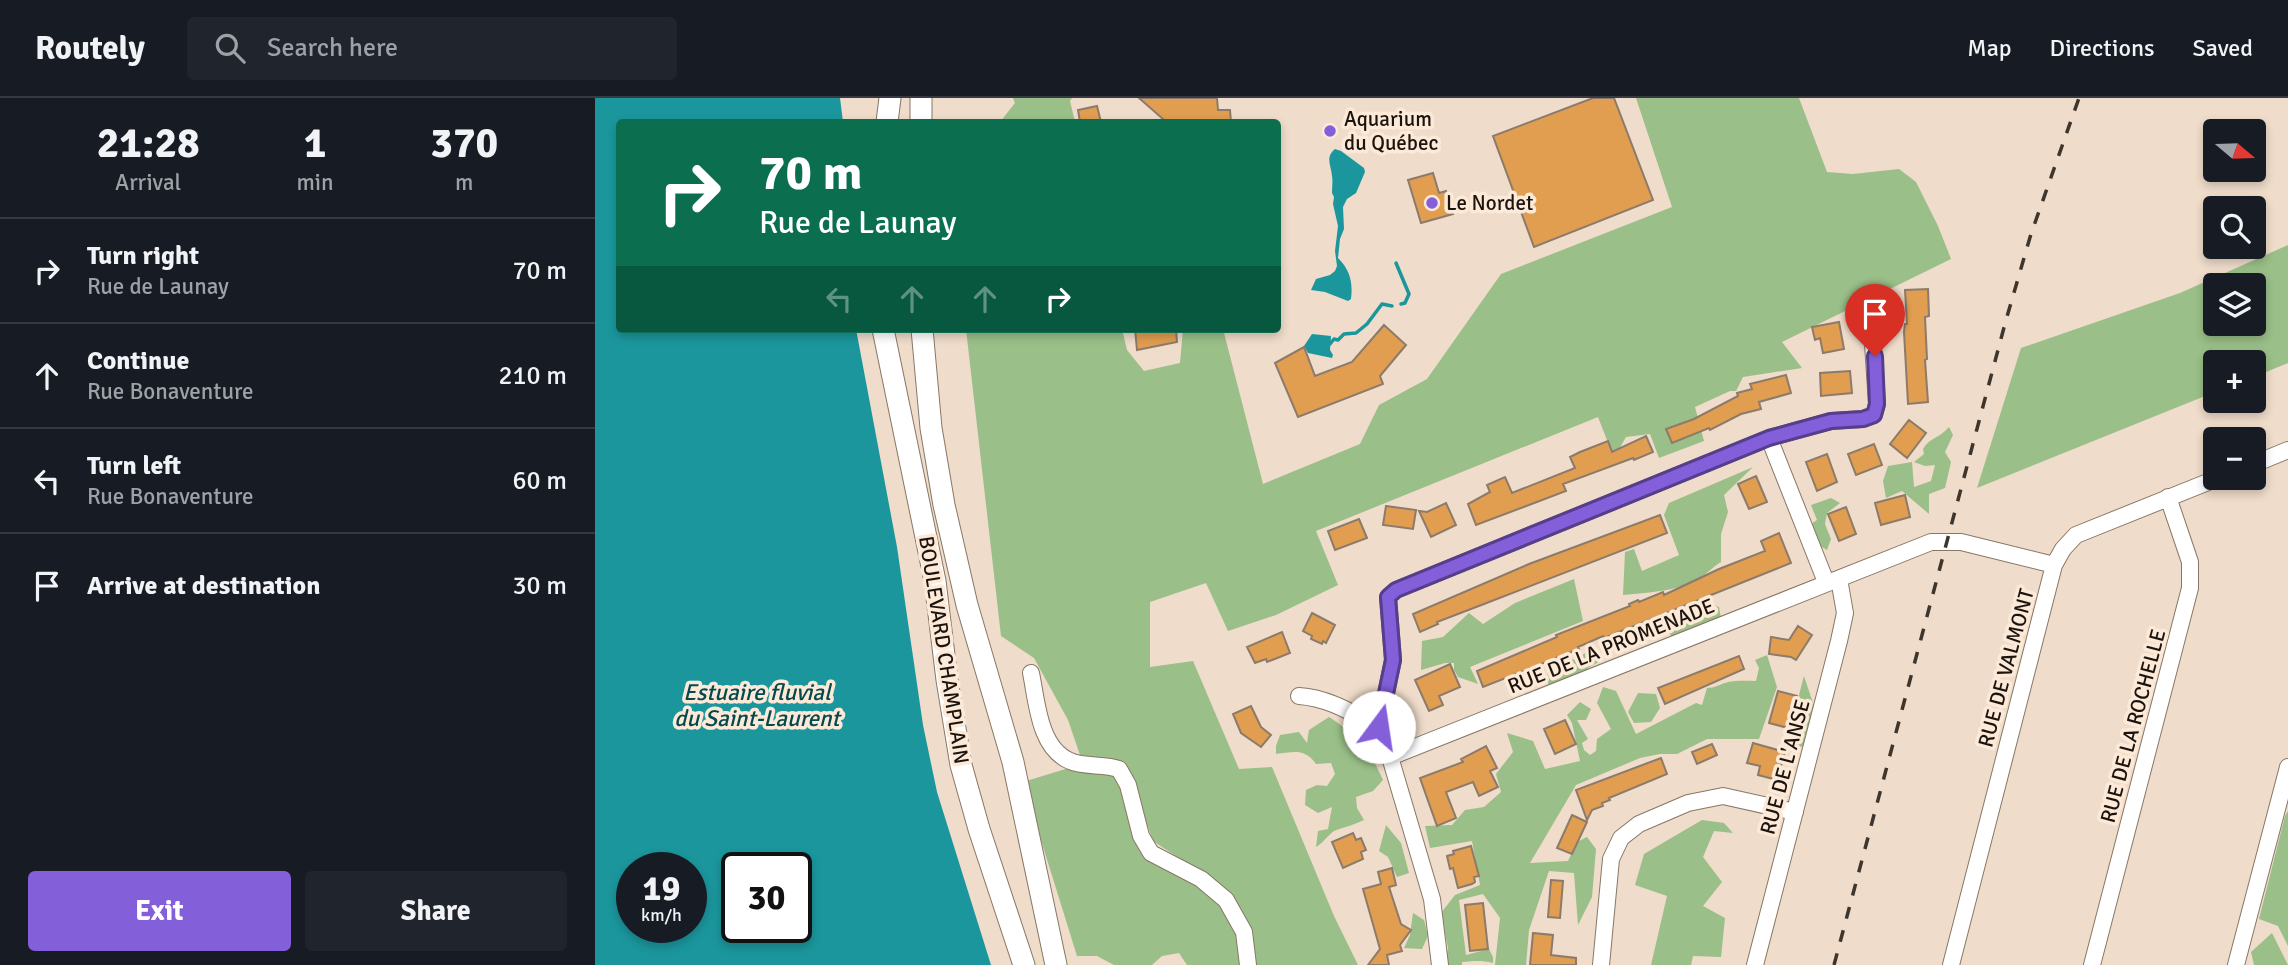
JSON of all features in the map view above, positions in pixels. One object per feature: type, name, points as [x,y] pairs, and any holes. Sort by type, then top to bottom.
[{"type":"main road","points":[[887,119],[890,98]]},
{"type":"main road","points":[[921,98],[921,119]]},
{"type":"main road","name":"BOULEVARD CHAMPLAIN","points":[[884,333],[935,581],[961,765],[1024,965]]},
{"type":"main road","name":"BOULEVARD CHAMPLAIN","points":[[922,333],[931,428],[944,505],[967,605],[1013,762],[1056,965]]},
{"type":"street","points":[[1440,965],[1432,899],[1379,727],[1393,660],[1388,597],[1396,590],[1769,438],[1831,421],[1863,419],[1874,415],[1877,404],[1872,329],[1874,318]]},
{"type":"street","name":"RUE DE L'ANSE","points":[[1755,965],[1845,613],[1833,580],[1769,438]]},
{"type":"street","points":[[2266,459],[2288,450]]},
{"type":"street","name":"RUE DE VALMONT","points":[[1951,965],[2054,565],[2063,549],[2076,535],[2203,484]]},
{"type":"street","name":"RUE DE LA ROCHELLE","points":[[2092,965],[2190,588],[2190,562],[2168,497]]},
{"type":"street","name":"RUE DE LA PROMENADE","points":[[1390,757],[1910,549],[1938,541],[1961,542],[2054,565]]},
{"type":"street","points":[[1031,673],[1051,748],[1071,762],[1119,769],[1128,785],[1141,836],[1151,853],[1201,879],[1226,900],[1244,932],[1248,965]]},
{"type":"street","points":[[1299,696],[1315,697],[1334,704],[1379,727]]},
{"type":"street","points":[[2236,965],[2283,803],[2288,767]]},
{"type":"street","points":[[1601,965],[1611,859],[1621,838],[1639,824],[1688,803],[1723,796],[1794,812]]},
{"type":"green space","points":[[1013,98],[1072,98],[1070,101],[1074,119],[1002,119],[1015,103]]},
{"type":"green space","points":[[1636,98],[1799,98],[1827,172],[1853,174],[1899,169],[1916,182],[1951,259],[1782,342],[1802,368],[1743,377],[1736,391],[1730,391],[1695,407],[1704,441],[1659,458],[1650,434],[1626,437],[1614,458],[1598,417],[1316,531],[1338,585],[1276,615],[1228,631],[1206,583],[1150,602],[1150,667],[1193,661],[1239,769],[1272,767],[1334,916],[1358,965],[1254,965],[1250,925],[1220,885],[1153,841],[1125,762],[1080,755],[1068,720],[1034,658],[1001,636],[966,333],[1123,333],[1127,350],[1144,371],[1180,363],[1183,333],[1224,333],[1263,484],[1360,444],[1379,405],[1427,379],[1501,274],[1672,207]]},
{"type":"green space","points":[[2288,245],[2288,363],[2266,372],[2266,350],[2203,350],[2203,397],[1977,488],[2021,348],[2203,283],[2203,336],[2266,336],[2266,273],[2225,273],[2256,259],[2266,259],[2266,255]]},
{"type":"green space","points":[[1949,427],[1953,435],[1945,452],[1951,462],[1945,488],[1929,494],[1929,514],[1902,491],[1886,498],[1883,481],[1888,466],[1912,462],[1914,487],[1931,481],[1935,465],[1925,466],[1914,462],[1924,454],[1923,449],[1929,442]]},
{"type":"green space","points":[[1753,467],[1724,495],[1728,512],[1721,534],[1721,562],[1686,585],[1623,595],[1625,552],[1634,549],[1642,571],[1679,555],[1664,515],[1669,503]]},
{"type":"green space","points":[[1831,498],[1840,503],[1827,513],[1825,524],[1831,539],[1827,550],[1815,543],[1808,526],[1817,520],[1811,505]]},
{"type":"green space","points":[[1574,579],[1583,621],[1470,667],[1478,684],[1458,677],[1454,663],[1421,670],[1422,641],[1443,637],[1469,613],[1483,624],[1515,603]]},
{"type":"green space","points":[[1713,605],[1719,607],[1721,618],[1705,622],[1697,634],[1672,637],[1665,627],[1672,621],[1679,624],[1683,612],[1697,613]]},
{"type":"green space","points":[[1594,647],[1601,653],[1602,660],[1588,668],[1588,685],[1553,687],[1546,682],[1548,671],[1564,666],[1561,659],[1567,657],[1575,660]]},
{"type":"green space","points":[[1767,655],[1777,687],[1759,739],[1707,739],[1677,754],[1640,758],[1576,785],[1530,863],[1568,861],[1577,842],[1587,837],[1596,849],[1592,897],[1578,925],[1574,873],[1549,871],[1529,930],[1526,965],[1495,965],[1500,918],[1483,894],[1459,900],[1466,955],[1489,949],[1493,963],[1474,961],[1462,962],[1462,965],[1445,965],[1448,948],[1441,913],[1455,895],[1480,885],[1472,841],[1430,848],[1425,826],[1452,825],[1465,810],[1484,807],[1501,792],[1496,774],[1513,752],[1507,733],[1533,741],[1545,769],[1580,761],[1572,723],[1567,715],[1580,702],[1591,709],[1586,720],[1577,720],[1588,739],[1582,743],[1584,750],[1590,755],[1596,751],[1597,739],[1611,729],[1597,703],[1603,687],[1616,691],[1636,734],[1696,703],[1702,705],[1707,688],[1732,681],[1756,681],[1759,668],[1755,660]]},
{"type":"green space","points":[[1804,676],[1816,712],[1806,747],[1789,746],[1798,735],[1801,706],[1799,695]]},
{"type":"green space","points":[[1638,693],[1656,694],[1660,708],[1651,722],[1634,723],[1628,712]]},
{"type":"green space","points":[[1329,717],[1362,744],[1383,780],[1373,791],[1356,797],[1357,808],[1364,820],[1334,831],[1316,847],[1318,831],[1328,829],[1332,807],[1318,813],[1305,805],[1306,790],[1317,785],[1327,786],[1335,774],[1331,763],[1316,764],[1307,755],[1298,752],[1276,754],[1276,746],[1280,735],[1299,732],[1307,743],[1309,730]]},
{"type":"green space","points":[[1072,767],[1115,774],[1146,858],[1200,886],[1222,906],[1238,932],[1244,965],[1187,965],[1179,953],[1162,956],[1152,965],[1114,965],[1097,956],[1077,956],[1023,782]]},
{"type":"green space","points":[[2288,811],[2288,946],[2278,926],[2259,919]]},
{"type":"green space","points":[[1702,820],[1724,823],[1733,833],[1714,831],[1703,857],[1722,882],[1703,906],[1725,918],[1721,957],[1693,956],[1691,965],[1651,965],[1667,896],[1635,885],[1644,854]]},
{"type":"green space","points":[[1386,825],[1401,843],[1409,873],[1397,877],[1388,857],[1379,851]]},
{"type":"green space","points":[[1413,913],[1424,920],[1428,936],[1422,949],[1404,948],[1410,935]]},
{"type":"green space","points":[[2272,933],[2288,965],[2254,965],[2251,952]]},
{"type":"water","name":"Estuaire fluvial du Saint-Laurent","points":[[595,98],[840,98],[843,119],[616,119],[616,333],[857,333],[897,547],[923,725],[937,792],[991,965],[595,965]]},
{"type":"water","points":[[1335,149],[1364,168],[1365,172],[1356,193],[1347,199],[1343,207],[1344,229],[1338,258],[1350,277],[1352,293],[1348,301],[1311,290],[1316,279],[1330,275],[1337,266],[1335,251],[1338,226],[1329,161]]},
{"type":"water","points":[[1312,334],[1331,336],[1332,358],[1308,353],[1304,346]]},
{"type":"building","points":[[1139,98],[1217,98],[1218,110],[1230,110],[1231,119],[1163,119]]},
{"type":"building","points":[[1593,98],[1614,98],[1653,200],[1534,247],[1493,136]]},
{"type":"building","points":[[1097,106],[1100,119],[1080,119],[1078,110]]},
{"type":"building","name":"Le Nordet","points":[[1433,173],[1439,193],[1446,191],[1453,214],[1421,223],[1408,180]]},
{"type":"building","points":[[1928,289],[1929,316],[1925,317],[1925,360],[1928,402],[1908,404],[1904,332],[1907,324],[1905,290]]},
{"type":"building","points":[[1839,322],[1844,349],[1823,353],[1820,338],[1815,340],[1812,327]]},
{"type":"building","points":[[1384,325],[1406,345],[1380,376],[1383,384],[1298,417],[1275,363],[1304,347],[1315,376],[1352,362]]},
{"type":"building","points":[[1135,333],[1176,333],[1177,342],[1137,350]]},
{"type":"building","points":[[1850,371],[1852,393],[1821,396],[1820,373]]},
{"type":"building","points":[[1786,375],[1791,393],[1759,402],[1761,409],[1741,414],[1710,430],[1709,428],[1672,443],[1666,429],[1694,419],[1738,396],[1737,393],[1752,389],[1750,384]]},
{"type":"building","points":[[1909,420],[1926,433],[1907,458],[1890,444]]},
{"type":"building","points":[[1646,436],[1653,452],[1563,484],[1566,491],[1476,525],[1468,504],[1490,492],[1487,485],[1505,477],[1512,493],[1575,468],[1570,457],[1580,452],[1608,441],[1612,452]]},
{"type":"building","points":[[1874,444],[1882,465],[1856,475],[1848,454]]},
{"type":"building","points":[[1827,454],[1837,482],[1817,491],[1806,462]]},
{"type":"building","points":[[1756,476],[1767,502],[1749,509],[1738,484]]},
{"type":"building","points":[[1905,495],[1910,517],[1881,525],[1875,503]]},
{"type":"building","points":[[1446,503],[1456,525],[1431,537],[1419,511],[1427,512]]},
{"type":"building","points":[[1386,506],[1416,510],[1413,529],[1383,525]]},
{"type":"building","points":[[1846,507],[1856,534],[1839,541],[1828,514]]},
{"type":"building","points":[[1660,515],[1667,533],[1437,622],[1438,624],[1420,632],[1413,614],[1529,564]]},
{"type":"building","points":[[1359,519],[1367,538],[1335,550],[1328,531]]},
{"type":"building","points":[[1779,533],[1791,563],[1604,638],[1603,636],[1578,647],[1579,649],[1483,687],[1477,671],[1557,637],[1556,635],[1630,606],[1629,604],[1638,600],[1639,602],[1663,592],[1664,595],[1765,551],[1761,541]]},
{"type":"building","points":[[1312,613],[1335,625],[1326,643],[1311,639],[1312,636],[1303,631]]},
{"type":"building","points":[[1798,626],[1812,635],[1796,660],[1769,654],[1771,637],[1789,640]]},
{"type":"building","points":[[1282,632],[1290,653],[1267,662],[1266,659],[1255,663],[1247,647]]},
{"type":"building","points":[[1739,656],[1744,669],[1665,704],[1658,688]]},
{"type":"building","points":[[1450,664],[1460,687],[1439,696],[1443,705],[1429,711],[1415,680]]},
{"type":"building","points":[[1778,691],[1797,696],[1788,728],[1769,723]]},
{"type":"building","points":[[1251,706],[1261,727],[1271,735],[1261,747],[1241,733],[1233,714]]},
{"type":"building","points":[[1565,720],[1576,744],[1555,754],[1544,729]]},
{"type":"building","points":[[1753,743],[1785,752],[1777,780],[1758,775],[1760,766],[1747,763]]},
{"type":"building","points":[[1712,744],[1717,755],[1697,764],[1692,752]]},
{"type":"building","points":[[1486,746],[1497,768],[1490,771],[1498,787],[1479,796],[1473,782],[1446,792],[1456,818],[1437,826],[1420,778],[1463,762],[1461,759]]},
{"type":"building","points":[[1661,758],[1667,774],[1609,798],[1610,800],[1602,803],[1603,806],[1592,810],[1587,820],[1576,790]]},
{"type":"building","points":[[1572,815],[1587,822],[1572,854],[1557,848]]},
{"type":"building","points":[[1353,833],[1356,840],[1361,838],[1366,850],[1361,852],[1363,859],[1343,868],[1332,842]]},
{"type":"building","points":[[1471,846],[1479,876],[1474,877],[1475,882],[1472,884],[1458,888],[1447,856],[1454,854],[1453,851]]},
{"type":"building","points":[[1392,868],[1396,885],[1389,887],[1401,924],[1411,930],[1400,945],[1402,951],[1387,955],[1389,965],[1368,965],[1380,949],[1363,889],[1381,884],[1378,872]]},
{"type":"building","points":[[1551,880],[1563,881],[1560,918],[1548,917]]},
{"type":"building","points":[[1483,903],[1488,949],[1470,951],[1465,905]]},
{"type":"building","points":[[1533,933],[1553,935],[1551,955],[1576,958],[1576,965],[1530,965]]},
{"type":"waterway","points":[[1396,263],[1409,294],[1405,303],[1401,304]]},
{"type":"waterway","points":[[1330,344],[1344,334],[1356,333],[1367,324],[1382,304],[1392,306]]},
{"type":"railway","points":[[1834,965],[2006,320],[2031,234],[2079,98]]},
{"type":"place","name":"Aquarium du Québec","points":[[1330,131]]},
{"type":"place","name":"Le Nordet","points":[[1432,203]]},
{"type":"route","points":[[1379,727],[1393,660],[1388,597],[1396,590],[1769,438],[1831,421],[1863,419],[1874,415],[1877,404],[1875,356]]}]
